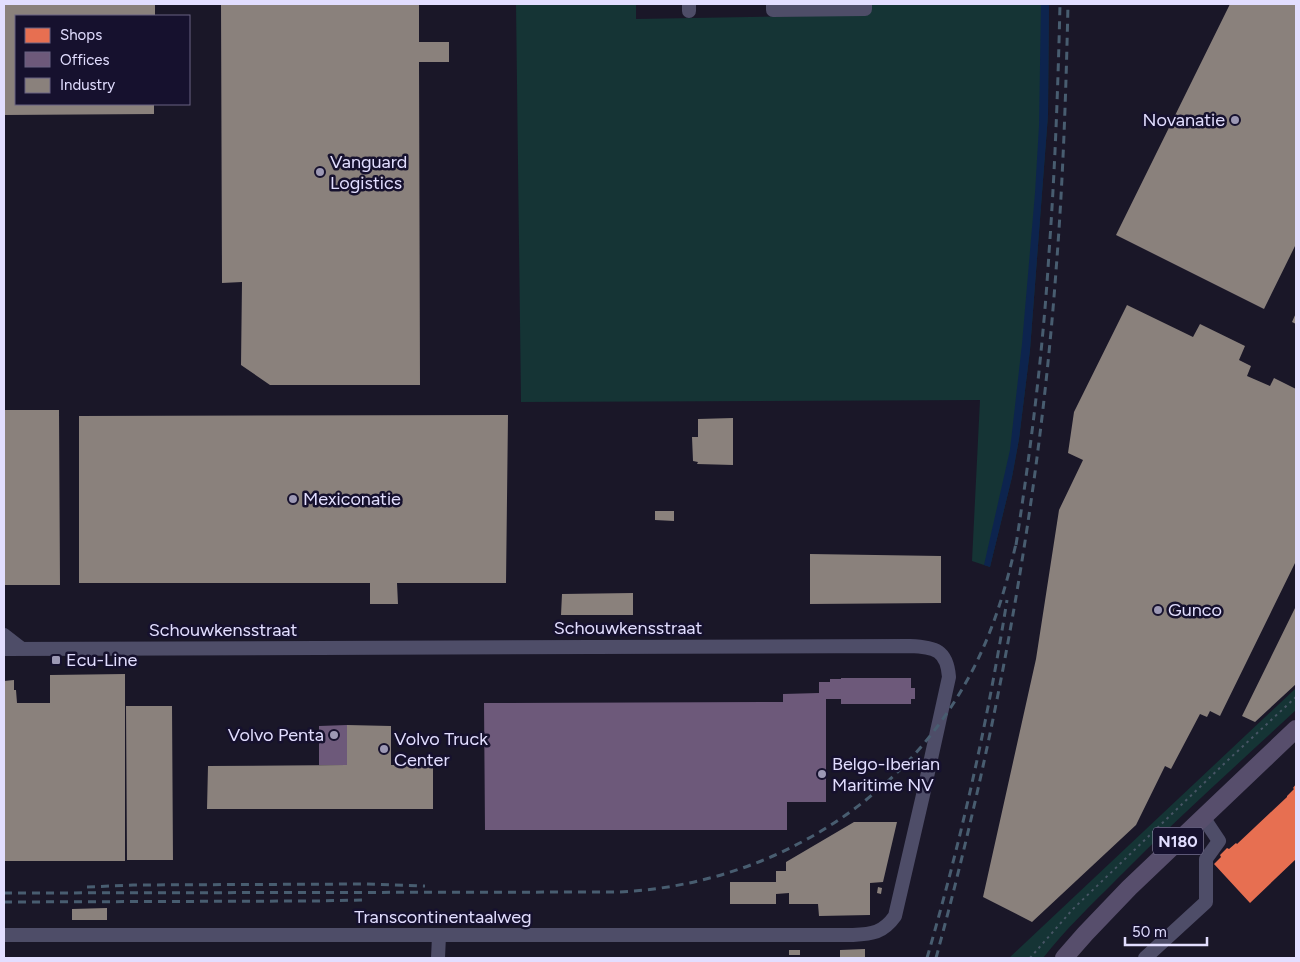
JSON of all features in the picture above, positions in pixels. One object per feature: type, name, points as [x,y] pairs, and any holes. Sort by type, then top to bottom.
[{"type":"main road","name":"N180","points":[[1064,958],[1129,888],[1296,729]]},
{"type":"street","points":[[773,4],[773,10],[865,9],[865,4]]},
{"type":"street","points":[[4,635],[22,649]]},
{"type":"street","name":"Schouwkensstraat","points":[[4,649],[928,647],[942,654],[947,662],[949,677],[895,916],[881,930]]},
{"type":"street","points":[[1145,958],[1206,902],[1206,859],[1219,841],[1203,817]]},
{"type":"street","name":"Transcontinentaalweg","points":[[4,935],[853,935],[873,933],[881,930]]},
{"type":"street","points":[[438,958],[439,936]]},
{"type":"path","points":[[1030,958],[1073,909],[1296,697]]},
{"type":"green space","points":[[516,4],[636,4],[636,19],[869,15],[870,4],[1049,4],[1048,115],[1030,350],[1019,439],[1012,477],[990,567],[972,561],[980,400],[521,402]]},
{"type":"green space","points":[[1296,688],[1296,710],[1138,858],[1078,918],[1043,958],[1009,958]]},
{"type":"water","points":[[1041,4],[1049,4],[1048,115],[1030,350],[1019,439],[1012,477],[990,567],[984,565],[1010,450],[1022,344],[1039,126]]},
{"type":"building: Shops","points":[[1296,784],[1296,859],[1250,903],[1214,864],[1227,848],[1229,849],[1237,844],[1287,797]]},
{"type":"building: Offices","points":[[911,678],[911,688],[915,688],[915,699],[911,699],[911,704],[841,704],[841,699],[826,699],[826,802],[787,802],[787,830],[485,830],[484,703],[783,702],[783,694],[819,693],[819,682],[830,682],[830,679]]},
{"type":"building: Offices","points":[[347,725],[347,765],[319,765],[319,726]]},
{"type":"building: Industry","points":[[4,4],[155,4],[155,15],[15,15],[15,105],[154,105],[154,114],[4,115]]},
{"type":"building: Industry","name":"Vanguard Logistics","points":[[221,4],[419,4],[419,42],[449,42],[449,62],[419,62],[420,385],[270,385],[241,365],[242,282],[222,283]]},
{"type":"building: Industry","name":"Novanatie","points":[[1230,4],[1296,4],[1296,244],[1264,309],[1116,235]]},
{"type":"building: Industry","name":"Gunco","points":[[1127,305],[1193,337],[1200,324],[1245,346],[1239,360],[1251,366],[1247,376],[1270,386],[1274,378],[1296,389],[1296,561],[1220,716],[1210,711],[1207,717],[1200,714],[1171,769],[1165,766],[1136,825],[1032,922],[983,897],[1036,659],[1059,510],[1083,460],[1068,453],[1074,412]]},
{"type":"building: Industry","points":[[1296,313],[1296,324],[1292,322]]},
{"type":"building: Industry","points":[[4,410],[59,410],[60,585],[4,585]]},
{"type":"building: Industry","name":"Mexiconatie","points":[[508,415],[506,583],[397,583],[398,604],[370,604],[370,583],[79,583],[79,416]]},
{"type":"building: Industry","points":[[733,418],[733,465],[697,464],[698,462],[693,461],[692,437],[698,437],[698,419]]},
{"type":"building: Industry","points":[[655,511],[674,511],[674,521],[655,520]]},
{"type":"building: Industry","points":[[810,554],[941,556],[941,603],[810,604]]},
{"type":"building: Industry","points":[[633,593],[633,615],[561,615],[562,594]]},
{"type":"building: Industry","points":[[1296,606],[1296,684],[1255,722],[1242,716]]},
{"type":"building: Industry","points":[[125,674],[125,861],[4,861],[4,681],[14,680],[17,703],[50,703],[50,675]]},
{"type":"building: Industry","points":[[126,706],[172,706],[173,860],[127,860]]},
{"type":"building: Industry","points":[[347,725],[391,726],[391,765],[433,765],[433,809],[207,809],[208,766],[347,765]]},
{"type":"building: Industry","points":[[854,822],[897,822],[883,882],[870,883],[870,915],[819,916],[818,904],[789,904],[789,893],[776,894],[776,904],[730,904],[730,882],[776,882],[776,871],[786,871],[786,862]]},
{"type":"building: Industry","points":[[878,887],[882,888],[881,894],[877,893]]},
{"type":"building: Industry","points":[[107,908],[107,920],[72,920],[72,909]]},
{"type":"building: Industry","points":[[865,949],[865,958],[840,958],[840,950]]},
{"type":"building: Industry","points":[[789,950],[800,950],[800,955],[789,955]]},
{"type":"railway","points":[[1016,545],[1036,399],[1046,290],[1055,160],[1060,4]]},
{"type":"railway","points":[[936,958],[958,873],[996,703],[1013,617],[1039,445],[1058,238],[1064,138],[1068,4]]},
{"type":"railway","points":[[4,893],[618,892],[671,886],[722,875],[772,857],[818,833],[862,803],[901,768],[936,729],[965,684],[983,649],[997,613],[1017,539]]},
{"type":"railway","points":[[927,958],[973,780],[1007,600]]},
{"type":"railway","points":[[87,887],[133,885],[366,884],[425,886]]},
{"type":"railway","points":[[4,902],[364,900]]},
{"type":"place","name":"Novanatie","points":[[1235,120]]},
{"type":"place","name":"Vanguard Logistics","points":[[320,172]]},
{"type":"place","name":"Mexiconatie","points":[[293,499]]},
{"type":"place","name":"Gunco","points":[[1158,610]]},
{"type":"place","name":"Ecu-Line","points":[[56,660]]},
{"type":"place","name":"Volvo Penta","points":[[334,735]]},
{"type":"place","name":"Volvo Truck Center","points":[[384,749]]},
{"type":"place","name":"Belgo-Iberian Maritime NV","points":[[822,774]]}]
